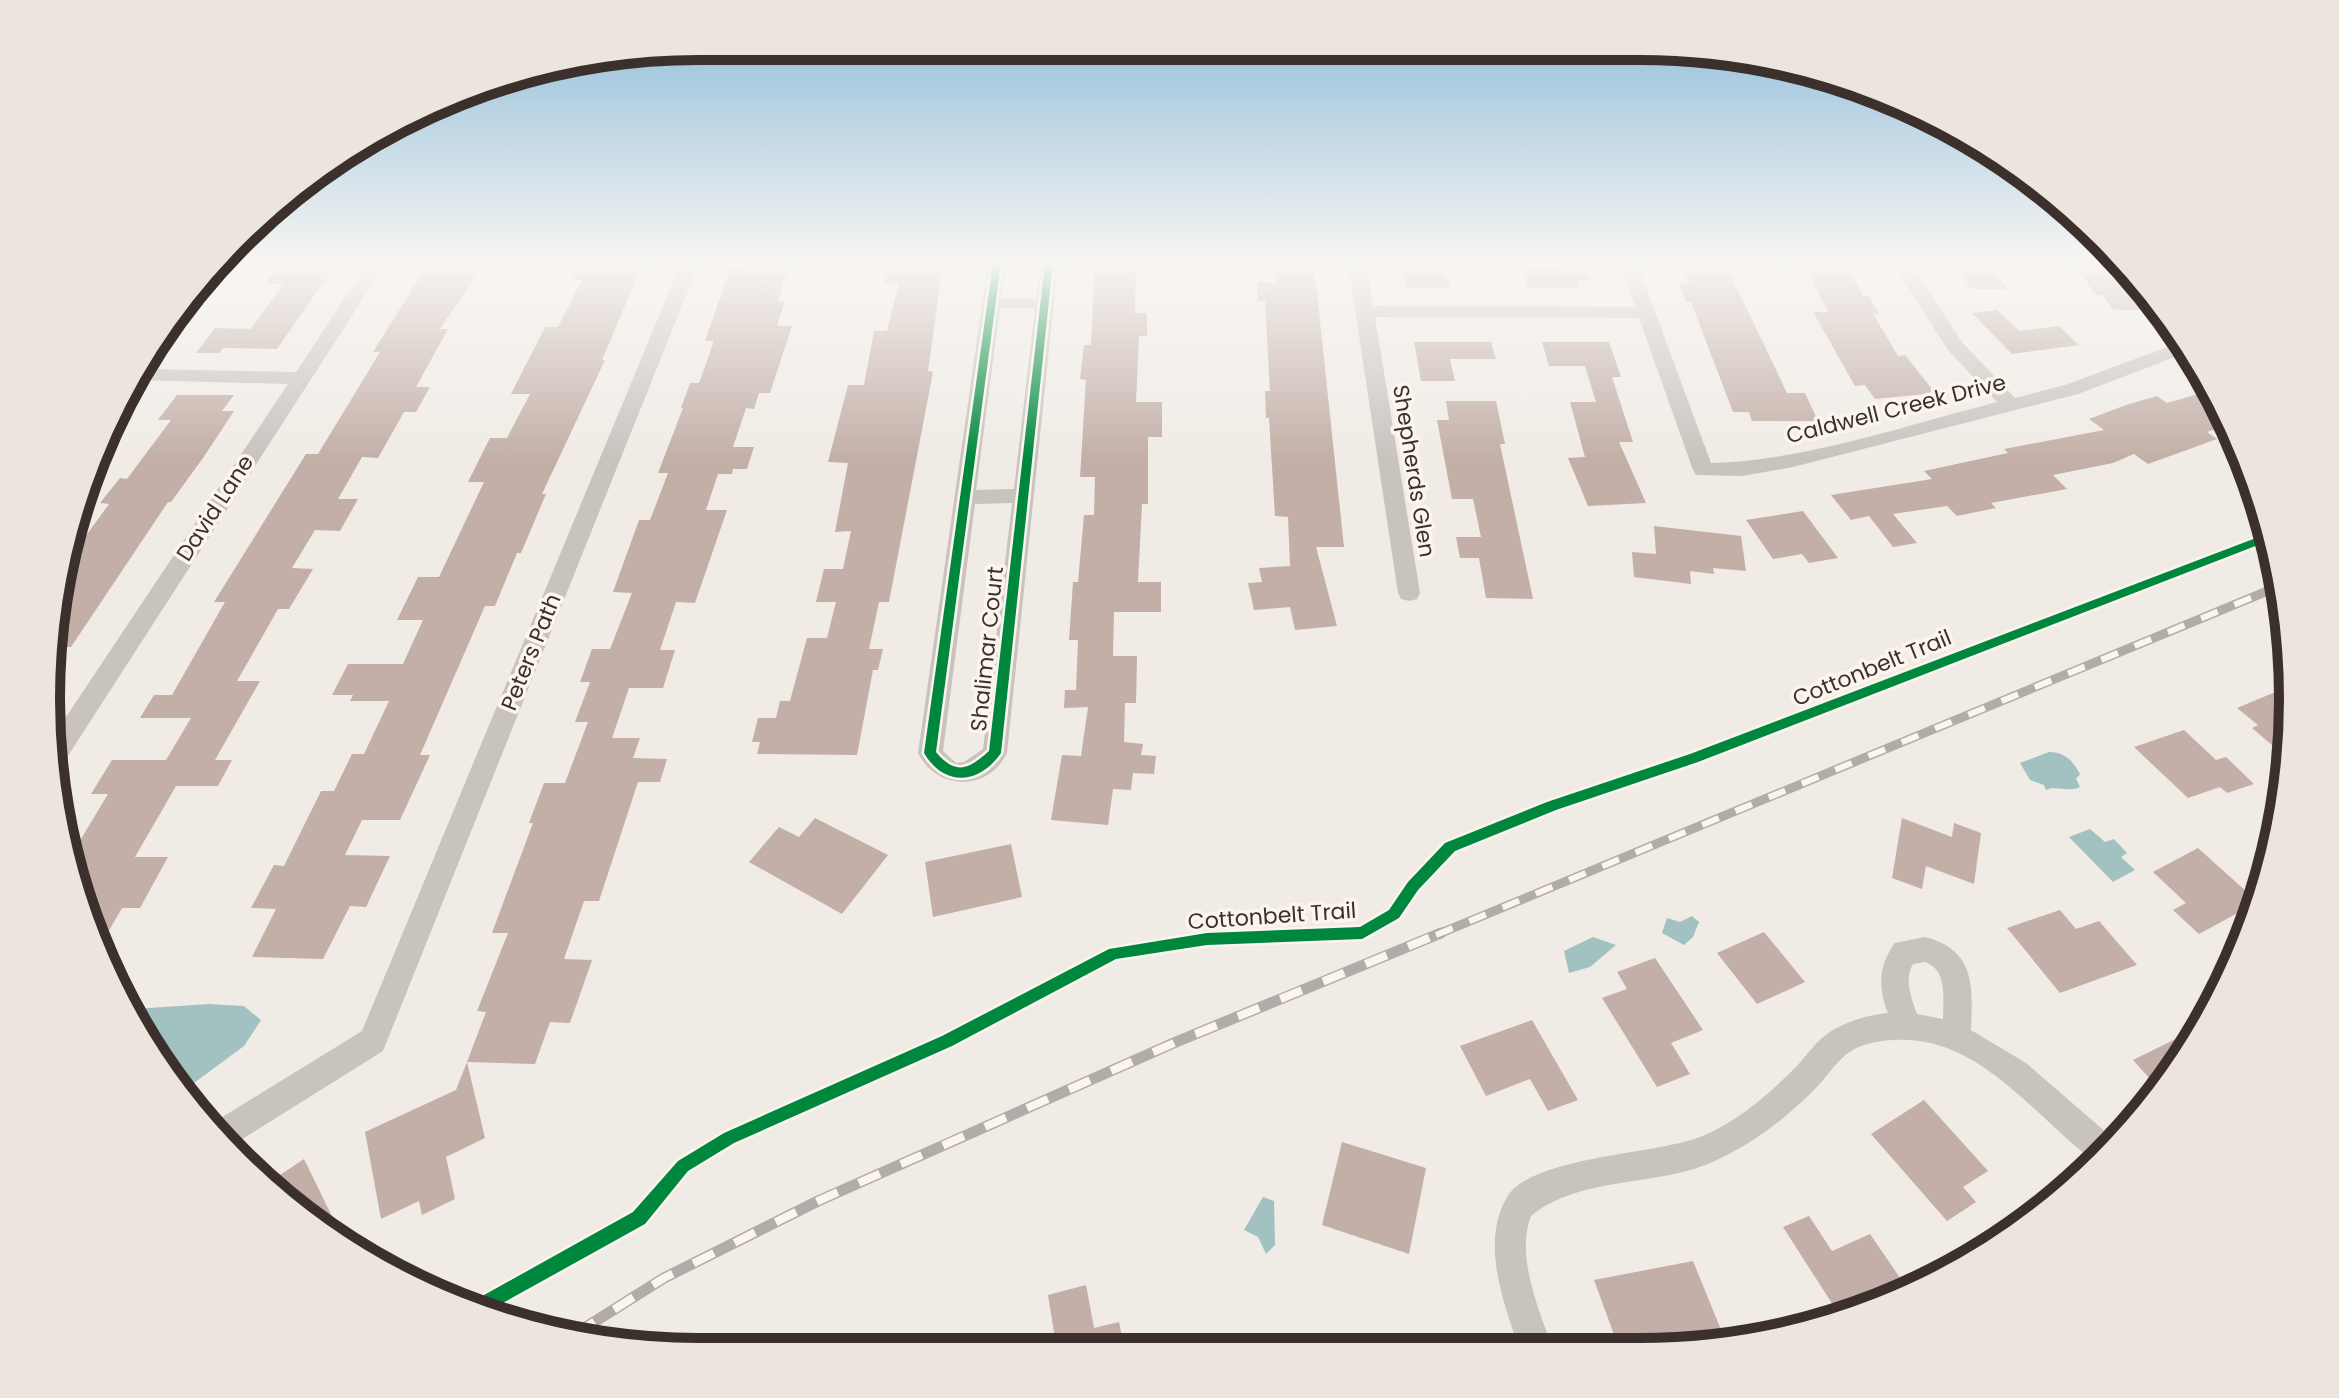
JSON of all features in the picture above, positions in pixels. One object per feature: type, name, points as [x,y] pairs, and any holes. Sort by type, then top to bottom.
[{"type":"street","name":"David Lane","points":[[61,745],[333,328]]},
{"type":"street","name":"Peters Path","points":[[229,1131],[373,1041],[663,328]]},
{"type":"street","name":"Shalimar Court","points":[[987,328],[930,753],[938,765],[953,773],[980,769],[995,753],[1042,328]]},
{"type":"street","name":"Shepherds Glen","points":[[1368,328],[1409,593]]},
{"type":"street","name":"Caldwell Creek Drive","points":[[1652,328],[1703,470],[1743,469],[1793,460],[2071,390],[2175,351]]},
{"type":"street","points":[[1943,328],[1955,346],[2011,405]]},
{"type":"street","points":[[148,375],[299,378]]},
{"type":"street","points":[[964,497],[1024,496]]},
{"type":"street","points":[[1907,1026],[1893,975],[1896,961],[1905,952],[1929,951],[1942,957],[1953,968],[1958,979],[1956,1036]]},
{"type":"street","points":[[1532,1338],[1510,1249],[1511,1223],[1521,1204],[1538,1191],[1588,1176],[1698,1153],[1747,1128],[1801,1082],[1839,1042],[1880,1027],[1907,1026],[1956,1036],[2015,1073],[2097,1145]]},
{"type":"water","points":[[2049,752],[2071,761],[2080,774],[2076,779],[2080,787],[2046,790],[2044,785],[2030,780],[2020,763]]},
{"type":"water","points":[[2090,829],[2105,842],[2114,839],[2127,853],[2121,857],[2135,870],[2113,882],[2069,837]]},
{"type":"water","points":[[1692,916],[1699,922],[1693,937],[1684,945],[1662,933],[1667,918],[1680,922]]},
{"type":"water","points":[[1593,937],[1616,945],[1590,967],[1569,973],[1564,951]]},
{"type":"water","points":[[209,1004],[244,1006],[261,1020],[244,1046],[190,1086],[141,1009]]},
{"type":"water","points":[[1263,1197],[1274,1201],[1275,1245],[1266,1254],[1258,1237],[1244,1230]]},
{"type":"building","points":[[215,328],[291,328],[277,349],[223,348],[220,353],[196,353]]},
{"type":"building","points":[[388,328],[448,329],[416,387],[430,387],[416,412],[404,412],[378,458],[362,457],[338,499],[358,499],[340,531],[315,530],[292,568],[313,569],[289,609],[278,609],[237,681],[260,681],[215,760],[232,760],[218,786],[176,786],[135,857],[168,857],[140,908],[122,908],[106,936],[77,845],[108,794],[91,794],[112,760],[166,760],[191,718],[140,718],[154,695],[172,695],[225,602],[214,602],[306,454],[318,454],[380,352],[373,352]]},
{"type":"building","points":[[544,328],[615,328],[602,360],[605,360],[542,494],[546,494],[521,553],[517,553],[495,606],[485,606],[420,755],[430,755],[400,820],[362,820],[345,855],[390,856],[366,907],[350,906],[323,959],[252,957],[276,909],[251,908],[274,865],[284,866],[321,791],[334,791],[352,754],[364,754],[389,701],[350,701],[353,695],[332,695],[348,664],[403,664],[423,620],[397,620],[418,577],[439,577],[484,482],[468,482],[490,438],[507,438],[530,394],[511,394]]},
{"type":"building","points":[[709,328],[791,328],[770,393],[759,393],[754,409],[746,408],[733,447],[754,447],[747,469],[718,474],[706,510],[727,510],[695,603],[676,602],[660,650],[675,650],[663,688],[629,688],[612,738],[640,738],[633,758],[667,759],[660,782],[638,782],[599,901],[584,901],[564,959],[592,960],[570,1023],[550,1022],[535,1064],[467,1062],[486,1012],[477,1011],[508,933],[492,933],[533,823],[529,823],[544,783],[565,783],[588,722],[575,722],[590,682],[580,682],[592,649],[610,649],[632,593],[613,592],[639,520],[650,520],[668,473],[658,473],[690,383],[699,383],[714,341],[705,341]]},
{"type":"building","points":[[888,328],[934,328],[928,371],[933,372],[889,602],[879,602],[869,649],[883,649],[878,670],[873,670],[857,755],[757,754],[760,742],[752,742],[758,718],[776,718],[780,701],[790,701],[807,638],[827,638],[836,602],[816,602],[824,569],[843,569],[851,531],[835,532],[848,463],[828,462],[848,385],[864,385],[874,331],[887,331]]},
{"type":"building","points":[[1092,328],[1147,328],[1147,336],[1139,336],[1136,402],[1162,402],[1162,437],[1148,437],[1148,504],[1142,504],[1138,582],[1161,582],[1161,612],[1114,612],[1113,656],[1137,656],[1136,703],[1125,703],[1124,742],[1143,744],[1141,755],[1156,756],[1154,774],[1133,773],[1131,790],[1113,789],[1108,825],[1051,820],[1062,755],[1081,756],[1088,707],[1064,708],[1065,690],[1076,690],[1078,640],[1069,640],[1073,582],[1078,582],[1084,515],[1094,515],[1095,477],[1080,477],[1086,380],[1080,379],[1084,345],[1091,345]]},
{"type":"building","points":[[1267,328],[1321,328],[1344,547],[1316,547],[1337,626],[1295,630],[1290,607],[1254,610],[1248,583],[1262,582],[1259,568],[1290,566],[1288,517],[1275,516],[1269,418],[1266,418],[1265,391],[1270,391]]},
{"type":"building","points":[[1701,328],[1756,328],[1787,393],[1805,393],[1818,421],[1752,421],[1749,412],[1733,412]]},
{"type":"building","points":[[1822,328],[1881,328],[1898,356],[1905,355],[1935,393],[1875,399],[1865,385],[1855,386]]},
{"type":"building","points":[[1987,328],[2016,328],[2019,331],[2061,328],[2079,345],[2012,354]]},
{"type":"building","points":[[1414,342],[1491,342],[1496,359],[1450,359],[1455,381],[1421,381]]},
{"type":"building","points":[[1542,342],[1609,342],[1621,377],[1612,377],[1633,442],[1619,442],[1646,503],[1588,506],[1568,458],[1585,457],[1570,402],[1596,402],[1585,366],[1549,366]]},
{"type":"building","points":[[2200,393],[2218,428],[2207,432],[2217,439],[2148,464],[2134,454],[2113,463],[2053,475],[2067,489],[1991,503],[1996,508],[1957,516],[1947,506],[1893,514],[1917,543],[1893,547],[1869,516],[1851,520],[1831,495],[1932,479],[1924,471],[2008,453],[2004,449],[2104,430],[2089,419],[2157,396],[2167,403]]},
{"type":"building","points":[[177,395],[234,395],[222,411],[234,411],[203,458],[168,502],[71,647],[62,647],[79,545],[109,504],[100,503],[120,478],[127,479],[171,420],[158,420]]},
{"type":"building","points":[[1446,401],[1496,401],[1505,444],[1500,444],[1533,599],[1486,598],[1479,558],[1460,558],[1456,537],[1481,537],[1473,499],[1452,499],[1437,420],[1449,420]]},
{"type":"building","points":[[1803,511],[1838,558],[1809,563],[1802,554],[1773,559],[1746,520]]},
{"type":"building","points":[[1654,526],[1741,536],[1746,571],[1713,568],[1714,574],[1690,571],[1691,584],[1634,577],[1632,552],[1656,554]]},
{"type":"building","points":[[2279,691],[2277,750],[2252,728],[2258,725],[2237,708]]},
{"type":"building","points":[[2184,730],[2216,760],[2226,757],[2254,784],[2227,793],[2220,787],[2188,798],[2134,747]]},
{"type":"building","points":[[815,818],[888,855],[842,914],[749,862],[779,827],[799,837]]},
{"type":"building","points":[[1902,818],[1952,837],[1954,823],[1981,833],[1974,884],[1926,866],[1922,889],[1892,878]]},
{"type":"building","points":[[1011,844],[1022,897],[933,917],[925,862]]},
{"type":"building","points":[[2198,848],[2248,893],[2243,910],[2199,934],[2173,910],[2186,903],[2153,872]]},
{"type":"building","points":[[2060,910],[2076,929],[2099,921],[2137,965],[2060,993],[2007,928]]},
{"type":"building","points":[[1764,932],[1805,982],[1757,1004],[1717,953]]},
{"type":"building","points":[[1655,958],[1703,1030],[1671,1043],[1690,1074],[1657,1087],[1602,998],[1627,989],[1617,972]]},
{"type":"building","points":[[1532,1020],[1578,1100],[1548,1111],[1530,1079],[1486,1096],[1460,1046]]},
{"type":"building","points":[[2182,1036],[2152,1081],[2133,1060]]},
{"type":"building","points":[[467,1062],[485,1138],[446,1157],[455,1199],[422,1215],[419,1201],[381,1219],[365,1132],[456,1090]]},
{"type":"building","points":[[1924,1100],[1988,1171],[1963,1187],[1976,1202],[1947,1221],[1871,1134]]},
{"type":"building","points":[[1342,1142],[1426,1168],[1409,1254],[1322,1225]]},
{"type":"building","points":[[304,1159],[336,1224],[310,1206],[276,1177]]},
{"type":"building","points":[[1809,1216],[1832,1251],[1870,1234],[1902,1281],[1834,1307],[1783,1227]]},
{"type":"building","points":[[1693,1261],[1722,1333],[1615,1338],[1594,1280]]},
{"type":"building","points":[[1086,1285],[1094,1328],[1119,1322],[1122,1338],[1055,1338],[1048,1295]]},
{"type":"railway","points":[[1436,935],[2270,590]]},
{"type":"railway","points":[[585,1328],[664,1278],[818,1201],[1176,1042],[1441,933]]},
{"type":"cycle path","points":[[988,328],[930,753],[938,763],[954,773],[970,771],[995,753],[1042,328]]},
{"type":"cycle path","name":"Cottonbelt Trail","points":[[488,1302],[639,1218],[683,1166],[729,1138],[947,1041],[1114,953],[1207,939],[1362,933],[1394,914],[1413,886],[1450,847],[1552,806],[1694,758],[2259,540]]}]
